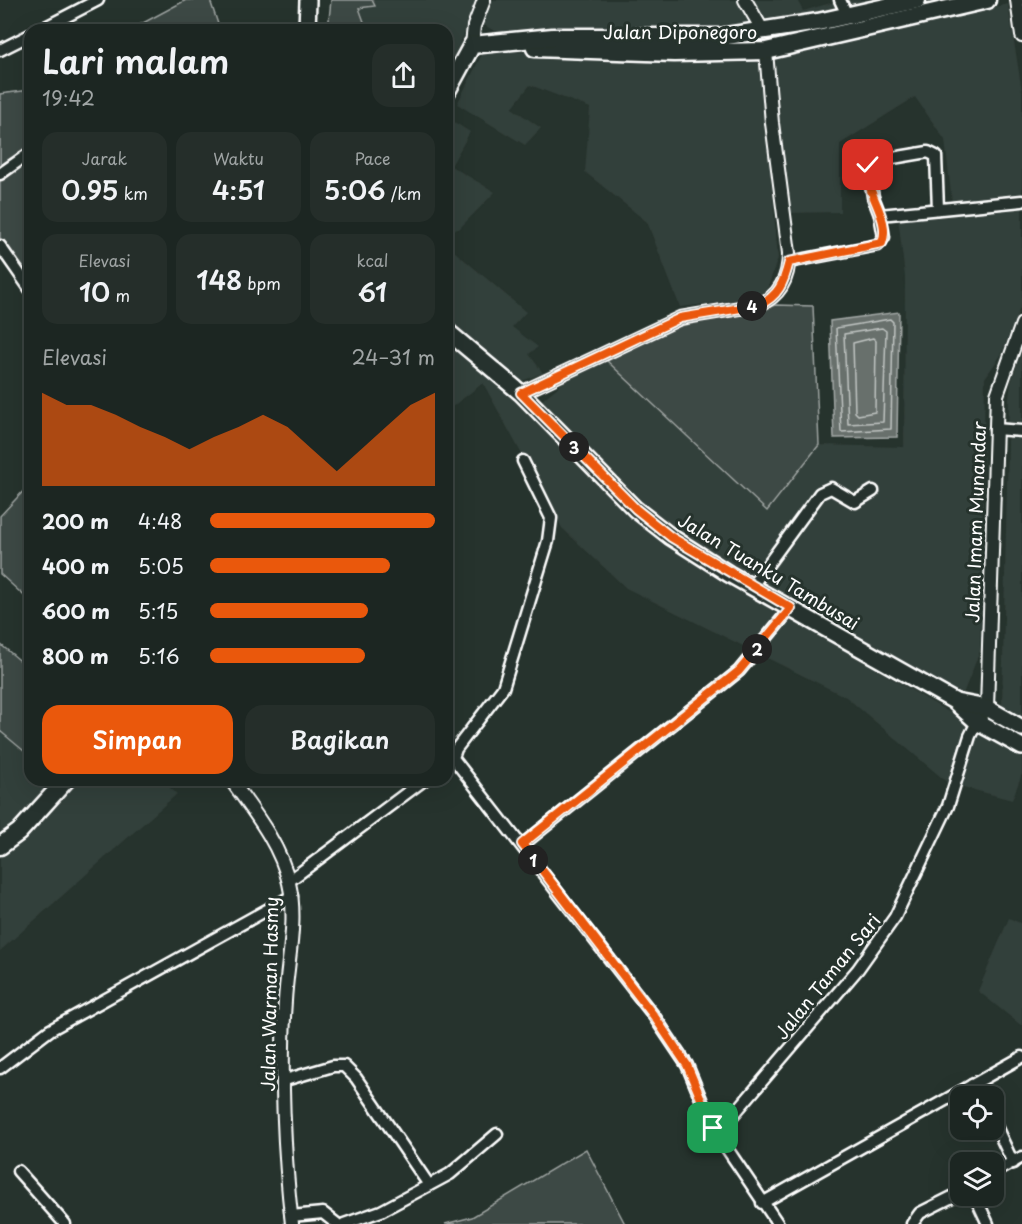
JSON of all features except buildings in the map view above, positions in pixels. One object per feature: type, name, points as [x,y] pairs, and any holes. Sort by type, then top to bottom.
[{"type":"main road","points":[[307,24],[308,0]]},
{"type":"main road","points":[[317,0],[317,24]]},
{"type":"main road","name":"Jalan Diponegoro","points":[[472,45],[511,43],[532,38],[720,37],[763,31],[917,0]]},
{"type":"main road","name":"Jalan Diponegoro","points":[[511,43],[531,48],[674,53],[766,51],[987,0]]},
{"type":"main road","points":[[453,80],[472,45]]},
{"type":"main road","name":"Jalan Tuanku Tambusai","points":[[453,336],[521,393],[636,509],[671,537],[954,701],[977,722],[1022,747]]},
{"type":"main road","name":"Jalan Tuanku Tambusai","points":[[954,701],[987,708],[1022,728]]},
{"type":"main road","points":[[0,846],[19,832],[61,786]]},
{"type":"street","points":[[52,24],[98,0]]},
{"type":"street","points":[[472,45],[474,26],[484,0]]},
{"type":"street","points":[[745,0],[763,31]]},
{"type":"street","points":[[840,0],[848,15]]},
{"type":"street","points":[[1017,0],[1022,36]]},
{"type":"street","points":[[0,50],[24,38]]},
{"type":"street","points":[[521,393],[680,318],[759,305],[770,300],[783,282],[789,262],[772,123],[766,51]]},
{"type":"street","points":[[789,262],[878,245],[884,237],[880,215],[873,197],[868,165],[875,160],[933,152],[936,156],[938,209]]},
{"type":"street","points":[[0,174],[24,157]]},
{"type":"street","points":[[880,215],[1022,201]]},
{"type":"street","points":[[0,246],[24,280]]},
{"type":"street","name":"Jalan Imam Munandar","points":[[987,708],[997,395],[1022,324]]},
{"type":"street","points":[[995,429],[1022,431]]},
{"type":"street","points":[[453,754],[503,688],[548,541],[551,518],[523,461]]},
{"type":"street","points":[[752,586],[820,493],[831,488],[855,502],[873,491]]},
{"type":"street","points":[[522,844],[739,671],[791,608]]},
{"type":"street","points":[[977,722],[987,708]]},
{"type":"street","name":"Jalan Taman Sari","points":[[717,1134],[858,969],[895,917],[948,806],[970,736],[977,722]]},
{"type":"street","points":[[453,764],[522,844],[654,1016],[687,1065],[717,1134],[778,1224]]},
{"type":"street","name":"Jalan Warman Hasmy","points":[[235,786],[267,831],[282,860],[292,896],[284,1002],[291,1220]]},
{"type":"street","points":[[289,882],[412,786]]},
{"type":"street","points":[[0,1068],[50,1030],[292,896]]},
{"type":"street","points":[[762,1203],[1022,1057]]},
{"type":"street","points":[[285,1080],[333,1066],[344,1066],[356,1078],[429,1185]]},
{"type":"street","points":[[344,1224],[381,1211],[450,1174],[497,1134]]},
{"type":"street","points":[[1004,1138],[1018,1160],[1004,1167]]},
{"type":"street","points":[[18,1170],[65,1224]]},
{"type":"street","points":[[912,1224],[921,1213],[950,1198]]},
{"type":"street","points":[[980,1206],[988,1224]]},
{"type":"street","points":[[291,1220],[323,1213],[337,1224]]},
{"type":"shaded area","points":[[186,0],[210,0],[218,24],[141,24]]},
{"type":"shaded area","points":[[331,0],[372,0],[375,6],[359,8],[365,24],[329,24]]},
{"type":"shaded area","points":[[372,0],[481,0],[453,58],[453,24],[365,24],[358,8],[375,6]]},
{"type":"shaded area","points":[[491,0],[797,0],[803,11],[841,0],[941,0],[764,40],[675,42],[509,39],[482,24]]},
{"type":"shaded area","points":[[1008,4],[1022,91],[1022,303],[1001,355],[985,378],[980,651],[963,694],[730,568],[681,537],[643,507],[541,401],[567,379],[607,361],[767,511],[819,445],[904,447],[905,277],[897,208],[952,203],[945,140],[915,97],[840,144],[840,212],[787,213],[775,57]]},
{"type":"shaded area","points":[[484,50],[706,60],[761,58],[778,258],[766,293],[753,299],[680,307],[647,222],[585,172],[590,108],[530,85],[512,108],[541,128],[525,145],[457,104]]},
{"type":"shaded area","points":[[24,91],[24,274],[0,240],[0,94]]},
{"type":"shaded area","points":[[453,121],[470,132],[453,162]]},
{"type":"shaded area","points":[[453,167],[495,192],[459,229],[453,230]]},
{"type":"shaded area","points":[[453,250],[526,312],[512,327],[538,347],[529,354],[543,373],[522,381],[453,323]]},
{"type":"shaded area","points":[[775,305],[813,306],[819,445],[767,511],[607,361],[652,338],[691,322],[752,312]]},
{"type":"shaded area","points":[[453,349],[515,398],[634,516],[682,555],[1022,755],[1022,774],[1012,800],[948,783],[846,697],[626,588],[562,528],[483,383],[453,406]]},
{"type":"shaded area","points":[[1022,350],[1022,721],[1005,711],[1002,704],[1009,398],[1011,382]]},
{"type":"shaded area","points":[[24,490],[24,596],[0,574],[0,516]]},
{"type":"shaded area","points":[[0,644],[24,664],[24,751],[0,731]]},
{"type":"shaded area","points":[[0,731],[24,751],[24,786],[51,786],[14,827],[0,838]]},
{"type":"shaded area","points":[[70,786],[168,786],[177,794],[0,951],[0,855],[63,796]]},
{"type":"shaded area","points":[[1009,918],[1022,924],[1022,1026],[978,991]]},
{"type":"shaded area","points":[[586,1149],[625,1224],[445,1224],[472,1217]]},
{"type":"water","points":[[899,312],[897,437],[834,438],[830,321]]},
{"type":"route","points":[[713,1128],[687,1065],[654,1016],[522,844],[739,671],[791,608],[729,574],[671,537],[636,509],[521,393],[680,318],[759,305],[770,300],[778,292],[789,262],[882,243],[884,237],[882,221],[873,197],[868,165]]}]
